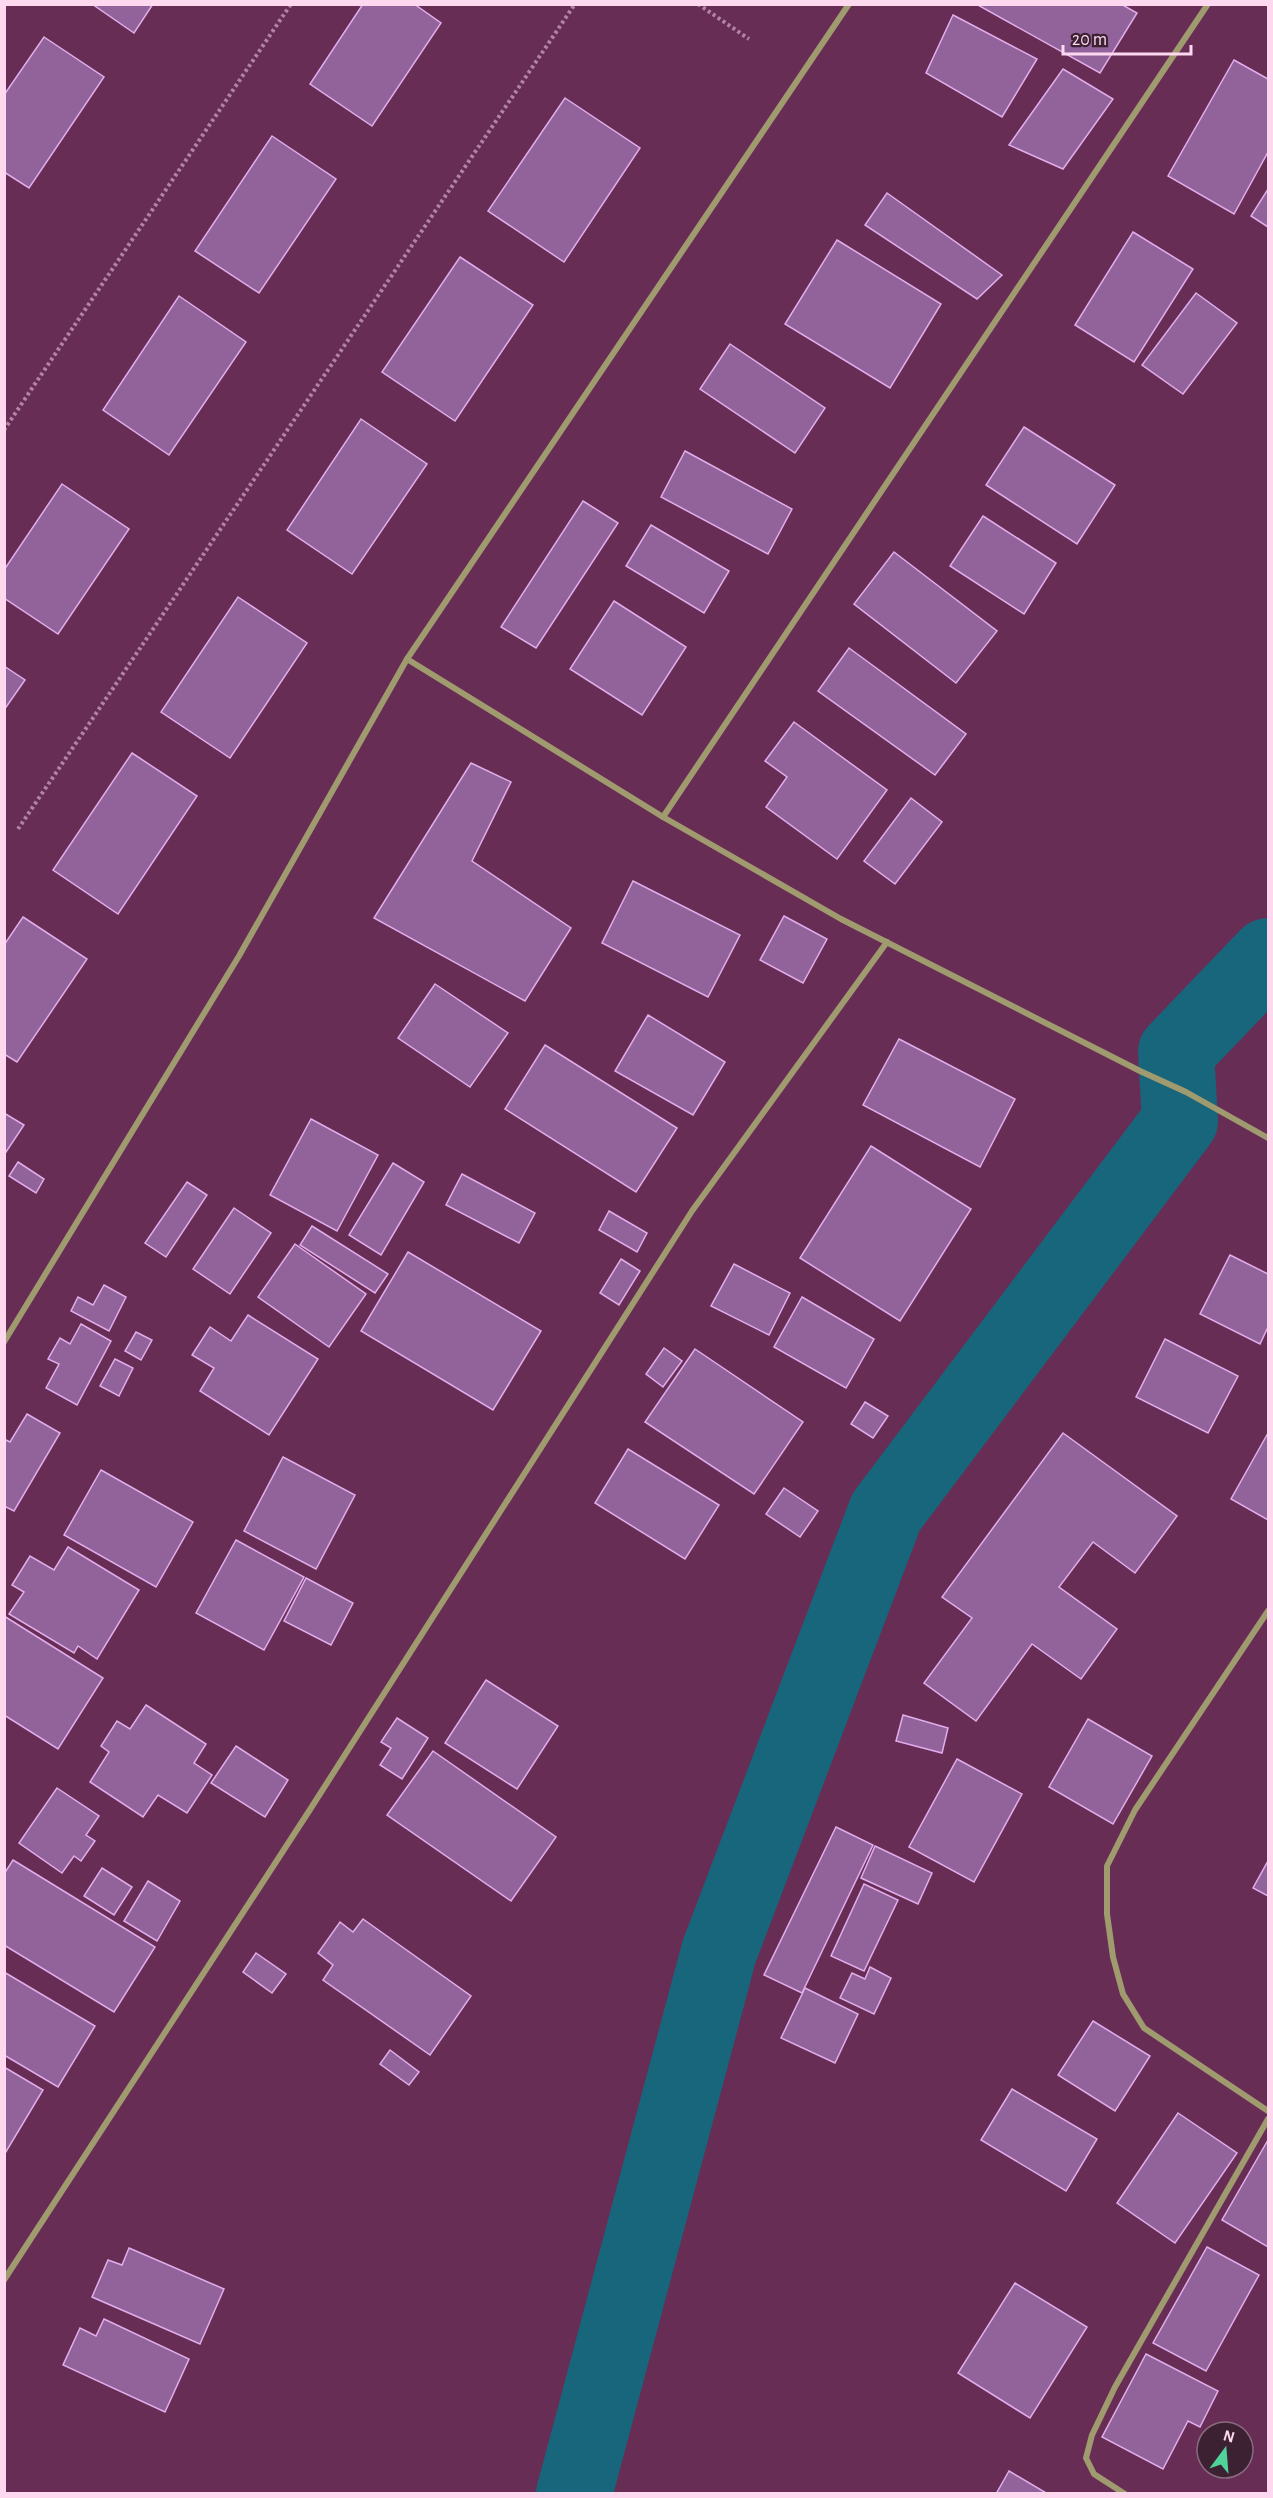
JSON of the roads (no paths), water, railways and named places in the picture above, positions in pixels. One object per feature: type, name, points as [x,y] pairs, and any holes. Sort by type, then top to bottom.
[{"type":"street","points":[[4,1342],[239,956],[407,660],[849,4]]},
{"type":"street","points":[[663,817],[1208,4]]},
{"type":"street","points":[[407,660],[663,817],[887,942],[1140,1071],[1186,1092],[1269,1138]]},
{"type":"street","points":[[4,2280],[311,1808],[692,1211],[887,942]]},
{"type":"street","points":[[1269,1611],[1135,1809],[1107,1866],[1107,1914],[1113,1957],[1123,1994],[1144,2028],[1269,2111]]},
{"type":"street","points":[[1125,2493],[1094,2474],[1086,2458],[1092,2435],[1115,2387],[1269,2119]]},
{"type":"waterway","points":[[574,2494],[719,1952],[886,1512],[1180,1121],[1176,1052],[1268,956]]}]
